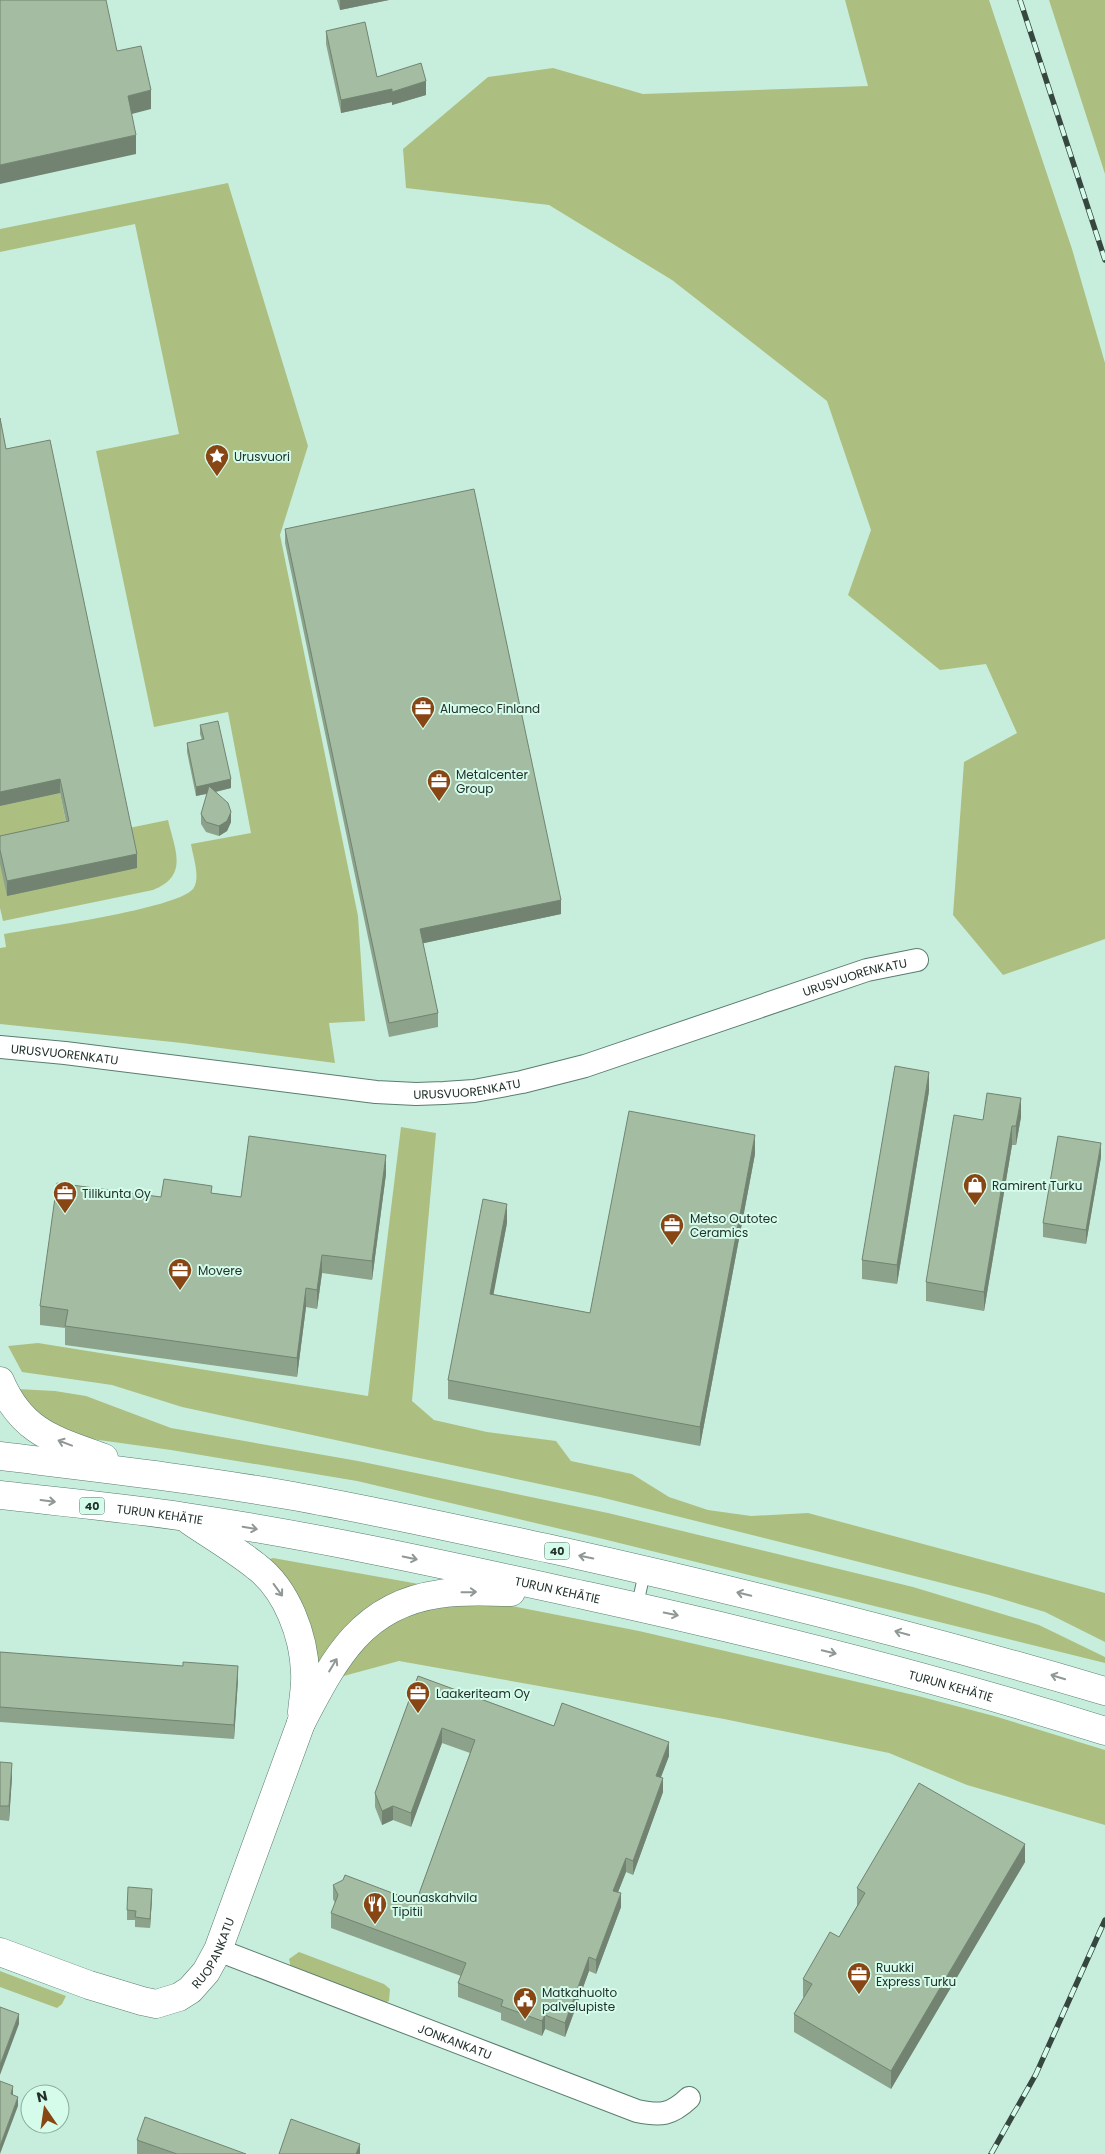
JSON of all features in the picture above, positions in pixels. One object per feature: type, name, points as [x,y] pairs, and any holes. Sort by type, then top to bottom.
[{"type":"main road","points":[[0,1381],[17,1412],[36,1429],[56,1440],[143,1473]]},
{"type":"main road","name":"40","points":[[0,1456],[143,1473],[293,1496],[453,1528],[645,1570],[842,1617],[1001,1660],[1105,1691]]},
{"type":"main road","name":"TURUN KEHÄTIE","points":[[0,1495],[185,1517],[323,1540],[637,1607],[846,1656],[1012,1701],[1105,1731]]},
{"type":"main road","points":[[185,1517],[258,1568],[284,1598],[296,1629],[304,1659],[306,1675],[301,1723]]},
{"type":"main road","points":[[301,1723],[336,1659],[350,1641],[378,1616],[397,1605],[418,1598],[464,1592],[571,1593]]},
{"type":"main road","name":"RUOPANKATU","points":[[0,1952],[89,1985],[142,2002],[156,2004],[179,1997],[190,1990],[206,1972],[218,1950],[301,1723]]},
{"type":"street","name":"URUSVUORENKATU","points":[[0,1047],[74,1054],[376,1092],[416,1094],[474,1091],[522,1082],[585,1066],[867,970],[917,960]]},
{"type":"street","name":"JONKANKATU","points":[[218,1950],[637,2111],[667,2114],[680,2107],[689,2098]]},
{"type":"lane","points":[[637,1607],[645,1570]]},
{"type":"green space","points":[[845,0],[989,0],[1072,249],[1105,363],[1105,939],[1003,975],[953,915],[964,762],[1017,733],[986,664],[940,670],[848,595],[871,530],[827,401],[672,280],[549,205],[406,188],[403,149],[488,77],[553,68],[643,94],[868,86]]},
{"type":"green space","points":[[1049,0],[1105,0],[1105,174]]},
{"type":"green space","points":[[228,183],[308,446],[280,535],[358,916],[365,1021],[329,1023],[335,1063],[182,1043],[0,1024],[0,948],[6,947],[4,934],[104,917],[161,904],[181,896],[193,889],[196,879],[196,867],[191,844],[251,833],[228,712],[154,727],[96,451],[179,434],[135,224],[0,252],[0,229]]},
{"type":"green space","points":[[60,793],[66,823],[0,837],[0,806]]},
{"type":"green space","points":[[168,820],[177,861],[172,877],[164,884],[153,890],[3,921],[0,908],[0,864],[129,828]]},
{"type":"green space","points":[[401,1127],[436,1133],[412,1401],[434,1420],[487,1432],[556,1441],[571,1461],[632,1474],[669,1497],[708,1510],[751,1516],[808,1513],[1105,1593],[1105,1642],[1045,1612],[989,1595],[600,1497],[182,1407],[112,1385],[22,1372],[8,1346],[38,1343],[368,1396]]},
{"type":"green space","points":[[18,1389],[55,1391],[86,1396],[171,1428],[358,1461],[608,1513],[913,1587],[1039,1625],[1105,1657],[1105,1663],[603,1539],[357,1481],[171,1450],[70,1436],[43,1418],[23,1399]]},
{"type":"green space","points":[[273,1558],[419,1584],[316,1670],[267,1560]]},
{"type":"green space","points":[[496,1603],[639,1631],[918,1696],[994,1716],[1105,1750],[1105,1825],[967,1785],[889,1753],[724,1719],[399,1661],[340,1677],[351,1656],[381,1628],[424,1606]]},
{"type":"green space","points":[[299,1952],[384,1984],[390,1989],[389,2001],[384,2003],[291,1968],[289,1959]]},
{"type":"green space","points":[[0,1971],[66,1996],[62,2004],[57,2008],[0,1987]]},
{"type":"building","points":[[0,0],[106,0],[117,51],[141,46],[151,90],[128,96],[136,135],[0,165]]},
{"type":"building","points":[[365,22],[377,77],[421,63],[426,81],[392,92],[392,89],[341,100],[326,31]]},
{"type":"building","points":[[0,418],[6,449],[50,440],[137,854],[7,881],[0,850],[0,836],[69,821],[60,779],[0,792]]},
{"type":"building","points":[[474,489],[561,900],[420,929],[438,1013],[389,1023],[285,529]]},
{"type":"building","points":[[218,721],[231,779],[196,787],[187,743],[204,739],[200,725]]},
{"type":"building","points":[[209,786],[228,803],[231,812],[227,821],[219,826],[206,822],[201,814]]},
{"type":"building","points":[[895,1066],[929,1072],[897,1265],[862,1260]]},
{"type":"building","points":[[987,1093],[1021,1098],[1016,1126],[1012,1126],[984,1292],[926,1282],[954,1115],[983,1120]]},
{"type":"building","points":[[629,1111],[755,1135],[700,1427],[448,1380],[483,1199],[507,1204],[490,1294],[590,1313]]},
{"type":"building","points":[[249,1136],[386,1155],[372,1261],[322,1255],[317,1290],[306,1288],[297,1358],[65,1326],[68,1310],[40,1306],[57,1183],[161,1197],[164,1179],[212,1186],[211,1193],[241,1197]]},
{"type":"building","points":[[1058,1136],[1101,1143],[1086,1230],[1043,1223]]},
{"type":"building","points":[[0,1652],[183,1666],[183,1662],[238,1666],[234,1725],[0,1707]]},
{"type":"building","points":[[418,1676],[554,1726],[562,1703],[669,1742],[656,1776],[663,1778],[633,1861],[626,1858],[613,1891],[621,1893],[596,1960],[589,1957],[565,2023],[545,2015],[542,2021],[501,2006],[503,2000],[458,1983],[466,1963],[331,1913],[338,1895],[333,1885],[343,1880],[345,1875],[416,1902],[475,1740],[442,1728],[411,1813],[393,1806],[382,1811],[375,1793]]},
{"type":"building","points":[[0,1762],[12,1763],[9,1806],[0,1806]]},
{"type":"building","points":[[919,1783],[1025,1844],[891,2071],[794,2014],[812,1984],[803,1979],[830,1932],[839,1937],[865,1893],[857,1888]]},
{"type":"building","points":[[128,1887],[152,1889],[150,1919],[135,1917],[136,1911],[127,1910]]},
{"type":"building","points":[[0,2007],[19,2014],[0,2065]]},
{"type":"building","points":[[0,2081],[13,2086],[11,2094],[18,2097],[0,2146]]},
{"type":"building","points":[[145,2117],[246,2154],[177,2154],[137,2140]]},
{"type":"building","points":[[291,2119],[360,2144],[356,2154],[279,2154]]},
{"type":"railway","points":[[1020,0],[1105,260]]},
{"type":"railway","points":[[991,2154],[1036,2074],[1105,1920]]},
{"type":"place","name":"Urusvuori","points":[[217,477]]},
{"type":"place","name":"Alumeco Finland","points":[[423,729]]},
{"type":"place","name":"Metalcenter Group","points":[[439,802]]},
{"type":"place","name":"Ramirent Turku","points":[[975,1206]]},
{"type":"place","name":"Tilikunta Oy","points":[[65,1214]]},
{"type":"place","name":"Metso Outotec Ceramics","points":[[672,1246]]},
{"type":"place","name":"Movere","points":[[180,1291]]},
{"type":"place","name":"Laakeriteam Oy","points":[[418,1714]]},
{"type":"place","name":"Lounaskahvila Tipitii","points":[[375,1925]]},
{"type":"place","name":"Ruukki Express Turku","points":[[859,1995]]},
{"type":"place","name":"Matkahuolto palvelupiste","points":[[525,2020]]}]
